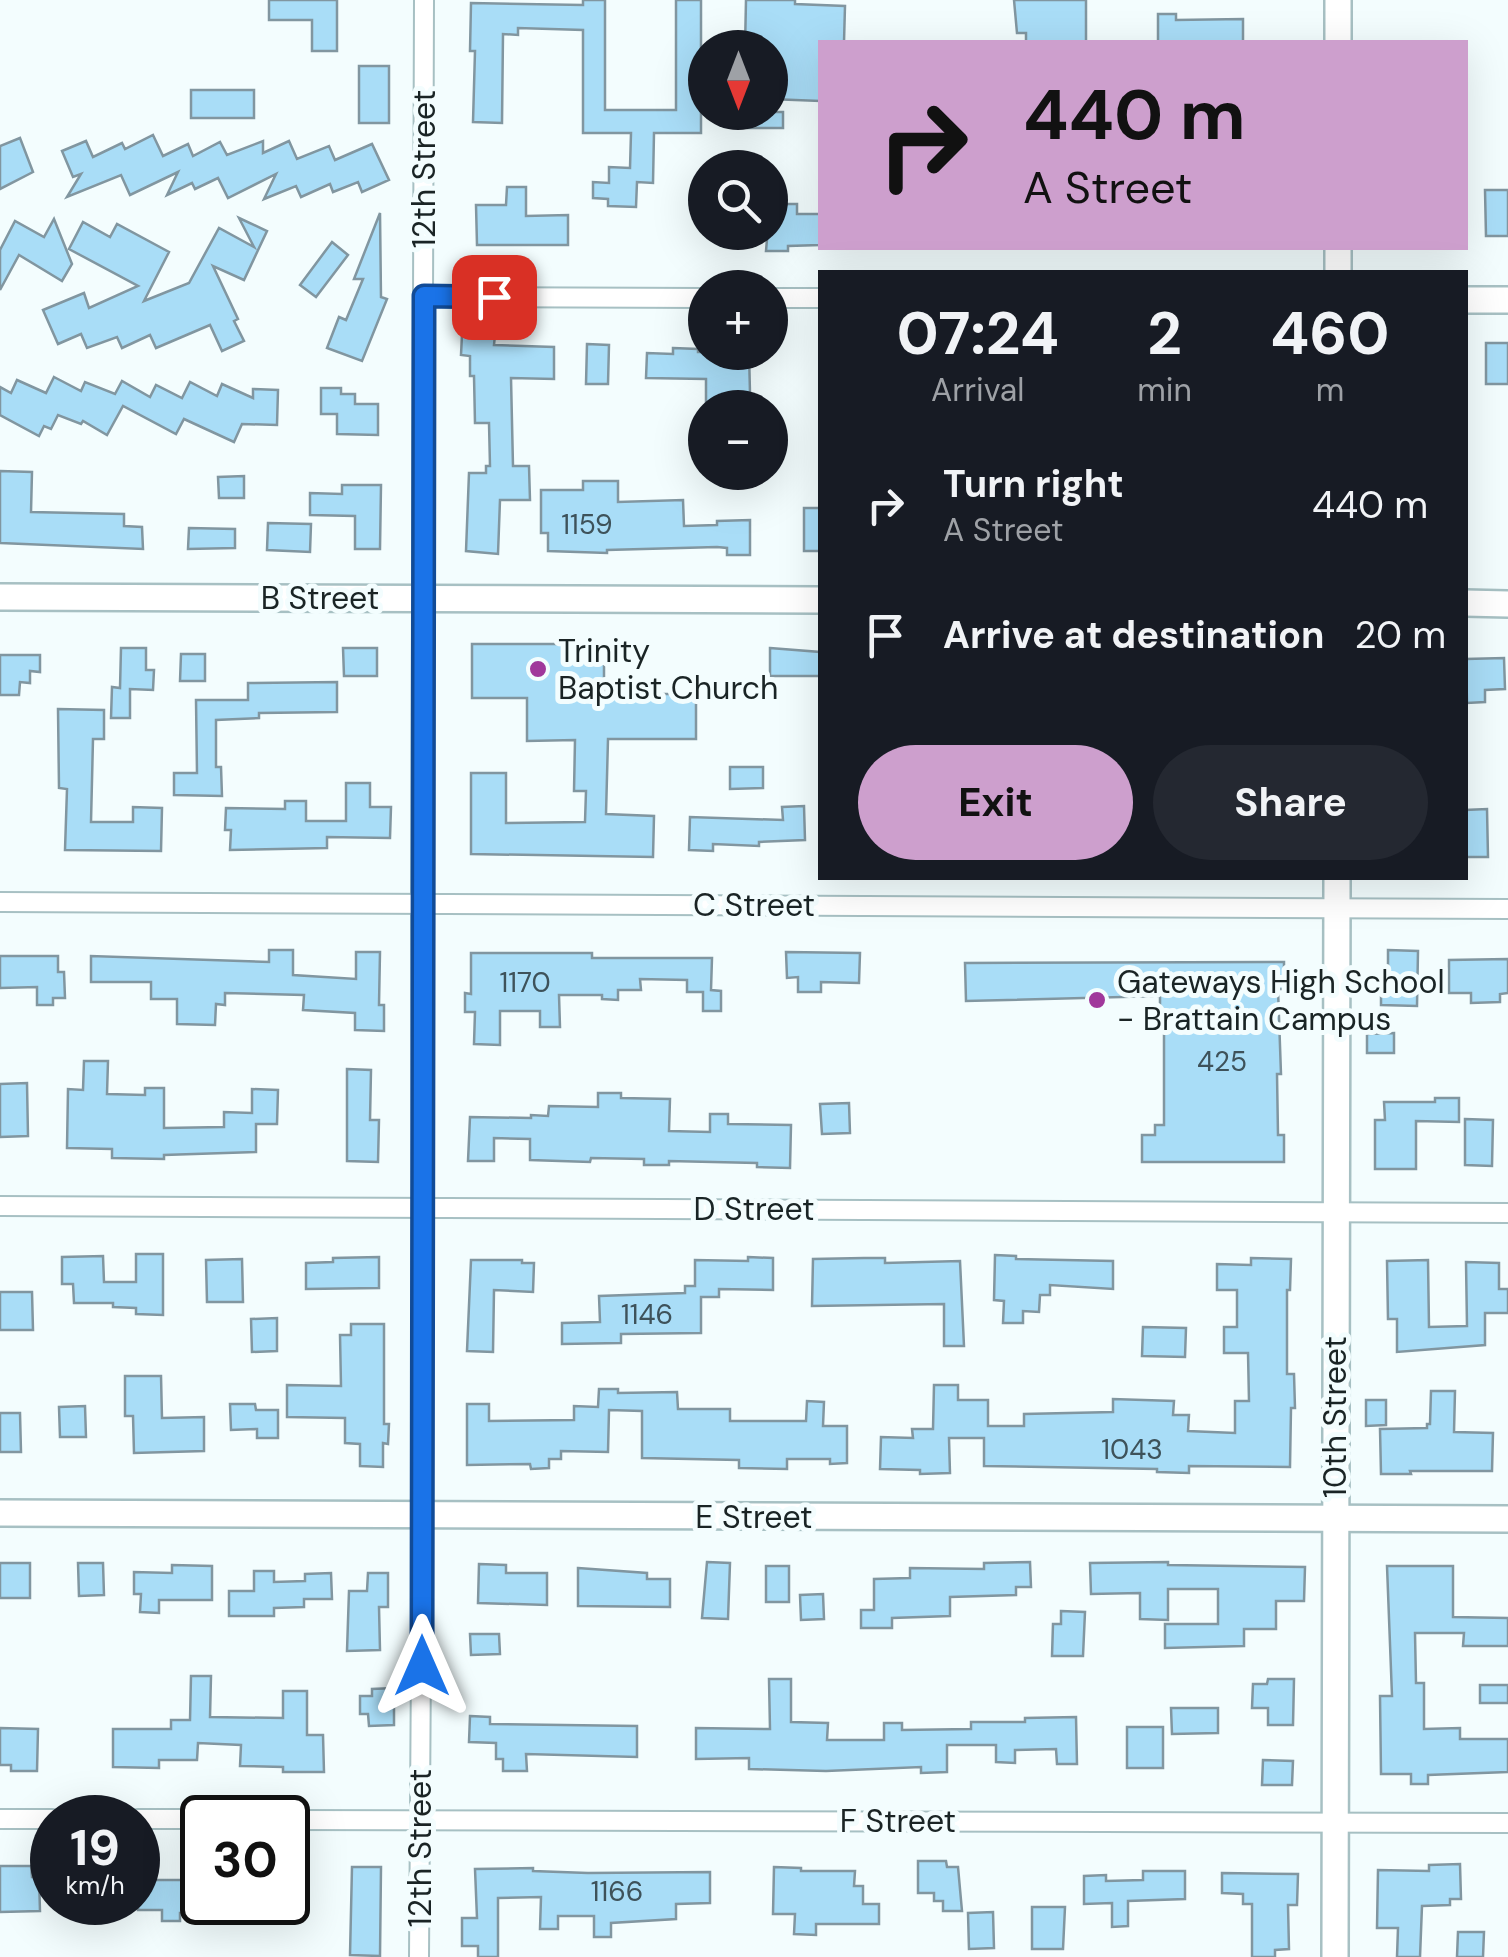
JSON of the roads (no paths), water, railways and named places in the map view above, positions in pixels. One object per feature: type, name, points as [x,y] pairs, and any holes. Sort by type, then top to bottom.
[{"type":"street","name":"12th Street","points":[[420,1957],[424,0]]},
{"type":"street","points":[[1338,0],[1338,40]]},
{"type":"street","points":[[424,296],[688,298]]},
{"type":"street","points":[[788,298],[818,298]]},
{"type":"street","points":[[1468,300],[1508,300]]},
{"type":"street","name":"B Street","points":[[0,597],[818,600]]},
{"type":"street","points":[[1468,603],[1508,604]]},
{"type":"street","name":"10th Street","points":[[1335,1957],[1337,880]]},
{"type":"street","name":"C Street","points":[[0,902],[1508,909]]},
{"type":"street","name":"D Street","points":[[0,1206],[1508,1213]]},
{"type":"street","name":"E Street","points":[[0,1513],[1508,1519]]},
{"type":"street","points":[[0,1818],[30,1819]]},
{"type":"street","name":"F Street","points":[[310,1820],[1508,1823]]},
{"type":"place","name":"Trinity Baptist Church","points":[[538,669]]},
{"type":"place","name":"Gateways High School - Brattain Campus","points":[[1097,1000]]}]
